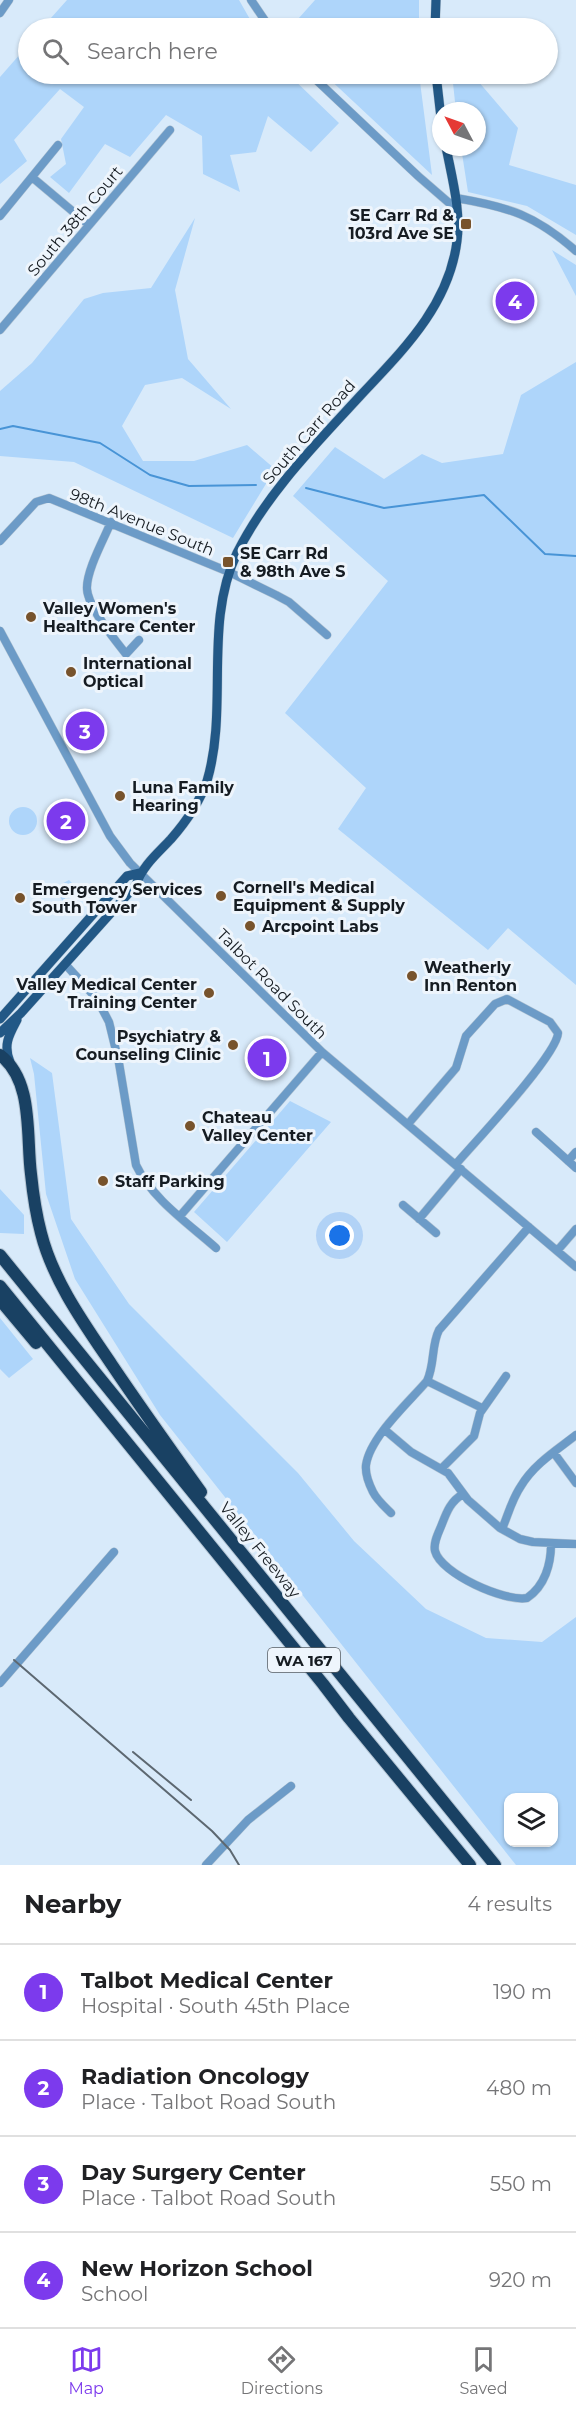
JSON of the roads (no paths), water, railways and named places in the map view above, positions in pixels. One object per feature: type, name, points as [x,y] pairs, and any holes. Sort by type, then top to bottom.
[{"type":"highway","points":[[5,1058],[23,1091],[31,1175],[42,1235],[64,1287],[89,1330],[159,1434],[217,1512],[244,1555]]},
{"type":"highway","name":"Valley Freeway","points":[[0,1255],[495,1865]]},
{"type":"highway","points":[[0,1264],[488,1865]]},
{"type":"highway","name":"WA 167","points":[[0,1286],[316,1675],[349,1719],[470,1865]]},
{"type":"highway","points":[[0,1300],[67,1380],[79,1384]]},
{"type":"main road","points":[[435,18],[436,0]]},
{"type":"main road","points":[[437,84],[439,102]]},
{"type":"main road","name":"South Carr Road","points":[[140,873],[182,825],[206,784],[214,748],[220,617],[229,572],[247,536],[286,479],[396,357],[430,315],[451,268],[457,241],[457,202],[448,156]]},
{"type":"main road","points":[[0,1033],[21,1013],[136,885],[140,873]]},
{"type":"main road","points":[[0,1019],[127,876],[140,873]]},
{"type":"main road","points":[[5,1058],[7,1039],[21,1013]]},
{"type":"street","points":[[0,13],[9,0]]},
{"type":"street","points":[[251,0],[263,18]]},
{"type":"street","points":[[321,84],[447,202],[498,205],[519,212],[543,225],[576,251]]},
{"type":"street","name":"South 38th Court","points":[[0,330],[170,130]]},
{"type":"street","points":[[0,216],[58,145]]},
{"type":"street","points":[[33,178],[89,225]]},
{"type":"street","name":"98th Avenue South","points":[[0,541],[36,502],[49,498],[229,572],[289,602],[327,635]]},
{"type":"street","points":[[111,522],[88,580],[87,590],[90,601],[126,654],[139,640]]},
{"type":"street","name":"Talbot Road South","points":[[0,631],[110,836],[140,873],[322,1052],[576,1267]]},
{"type":"street","points":[[65,964],[97,999],[109,1022],[119,1063],[136,1165],[140,1174],[152,1190],[216,1248]]},
{"type":"street","points":[[408,1124],[456,1068],[466,1036],[495,1004],[507,999],[555,1027],[558,1033],[556,1043],[419,1219]]},
{"type":"street","points":[[180,1216],[322,1052]]},
{"type":"street","points":[[536,1132],[576,1168]]},
{"type":"street","points":[[568,1161],[576,1152]]},
{"type":"street","points":[[403,1205],[436,1233]]},
{"type":"street","points":[[392,1513],[374,1495],[366,1473],[370,1454],[385,1430],[427,1381],[431,1372],[434,1342],[439,1330],[529,1227]]},
{"type":"street","points":[[557,1251],[576,1229]]},
{"type":"street","points":[[442,1468],[474,1436],[482,1408],[506,1376]]},
{"type":"street","points":[[427,1381],[482,1408]]},
{"type":"street","points":[[385,1430],[411,1452],[442,1468],[463,1494],[502,1529],[520,1539],[551,1544],[576,1544]]},
{"type":"street","points":[[502,1529],[520,1486],[532,1471],[576,1435]]},
{"type":"street","points":[[554,1453],[576,1483]]},
{"type":"street","points":[[463,1494],[456,1498],[448,1509],[435,1542],[435,1552],[441,1562],[455,1573],[504,1597],[527,1598],[546,1574],[551,1559],[551,1544]]},
{"type":"street","points":[[0,1683],[114,1552]]},
{"type":"street","points":[[206,1865],[248,1820],[291,1786]]},
{"type":"waterway","points":[[0,429],[13,426],[100,443],[150,475],[189,486],[256,485]]},
{"type":"waterway","points":[[306,488],[384,508],[484,495],[545,554],[576,556]]},
{"type":"railway","points":[[14,1660],[212,1831],[230,1850],[239,1865]]},
{"type":"railway","points":[[133,1752],[191,1800]]},
{"type":"place","name":"SE Carr Rd & 103rd Ave SE","points":[[466,224]]},
{"type":"place","name":"New Horizon School","points":[[515,301]]},
{"type":"place","name":"SE Carr Rd & 98th Ave S","points":[[228,562]]},
{"type":"place","name":"Valley Women's Healthcare Center","points":[[31,617]]},
{"type":"place","name":"International Optical","points":[[71,672]]},
{"type":"place","name":"Day Surgery Center","points":[[85,731]]},
{"type":"place","name":"Luna Family Hearing","points":[[120,796]]},
{"type":"place","name":"Radiation Oncology","points":[[66,821]]},
{"type":"place","name":"Cornell's Medical Equipment & Supply","points":[[221,896]]},
{"type":"place","name":"Emergency Services South Tower","points":[[20,898]]},
{"type":"place","name":"Arcpoint Labs","points":[[250,926]]},
{"type":"place","name":"Weatherly Inn Renton","points":[[412,976]]},
{"type":"place","name":"Valley Medical Center Training Center","points":[[209,993]]},
{"type":"place","name":"Psychiatry & Counseling Clinic","points":[[233,1045]]},
{"type":"place","name":"Talbot Medical Center","points":[[267,1058]]},
{"type":"place","name":"Chateau Valley Center","points":[[190,1126]]},
{"type":"place","name":"Staff Parking","points":[[103,1181]]}]
